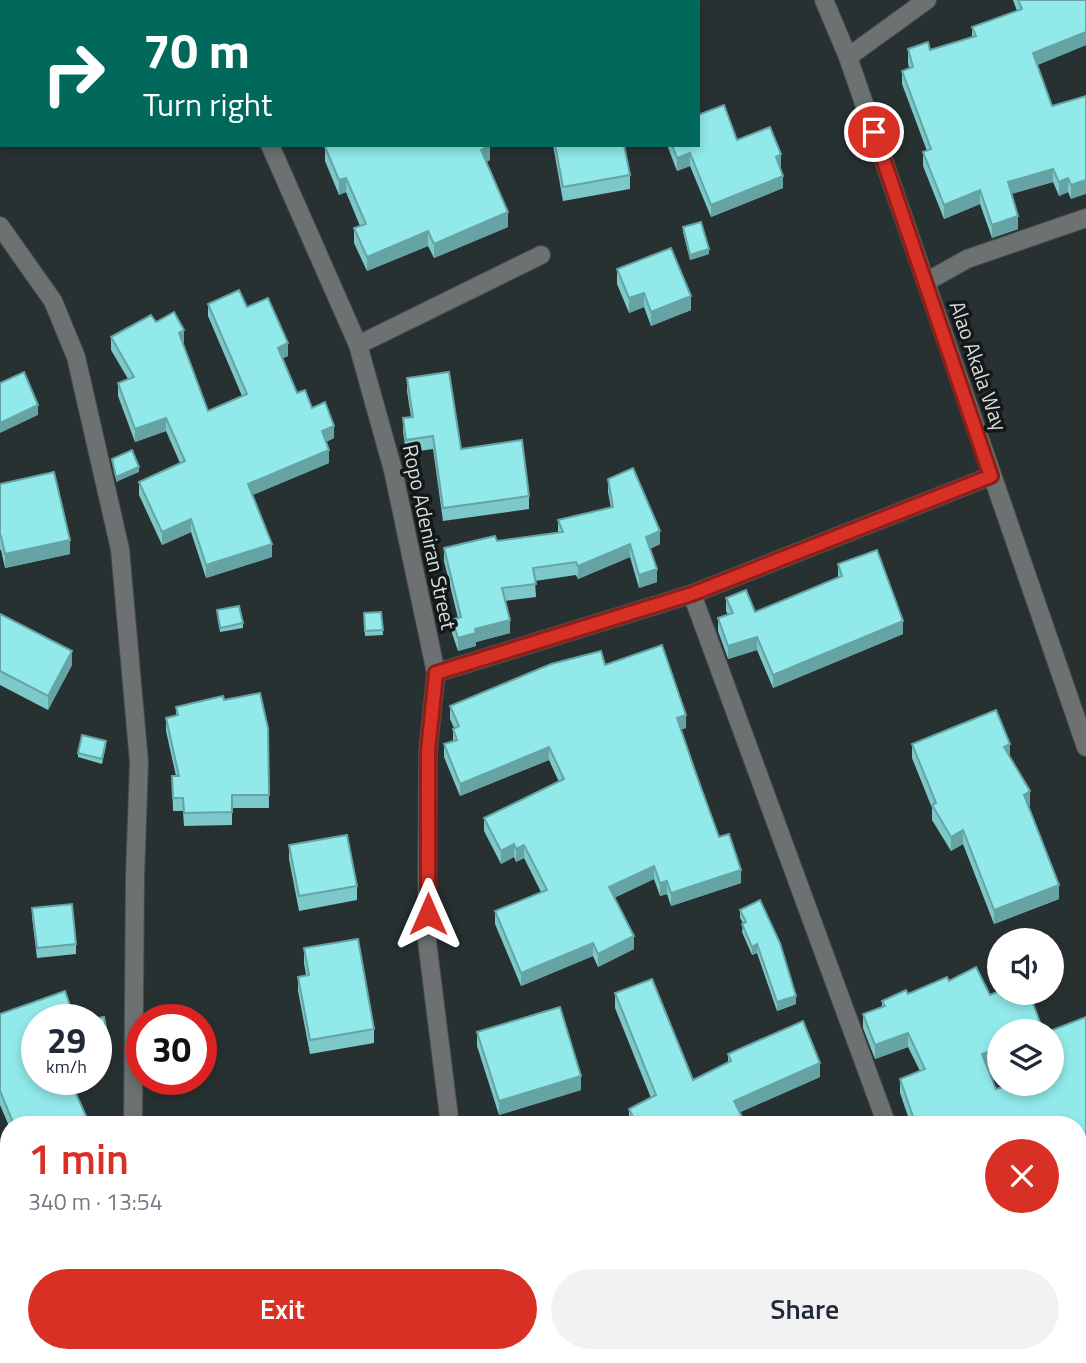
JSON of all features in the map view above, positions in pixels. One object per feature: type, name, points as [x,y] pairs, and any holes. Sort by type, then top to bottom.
[{"type":"street","name":"Alao Akala Way","points":[[824,0],[848,57],[1086,747]]},
{"type":"street","points":[[848,57],[927,0]]},
{"type":"street","name":"Ropo Adeniran Street","points":[[271,147],[358,345],[393,470],[436,673],[428,751],[427,942],[449,1116]]},
{"type":"street","points":[[926,282],[967,259],[1086,218]]},
{"type":"street","points":[[0,226],[53,301],[76,357],[120,549],[139,762],[133,1116]]},
{"type":"street","points":[[358,345],[541,255]]},
{"type":"street","points":[[436,673],[692,594],[991,476]]},
{"type":"street","points":[[692,594],[884,1116]]},
{"type":"building","points":[[1018,0],[1086,0],[1086,32],[1033,53],[1052,106],[1086,96],[1086,180],[1071,185],[1068,178],[1059,182],[1053,169],[1008,182],[1018,216],[992,225],[980,190],[944,205],[923,152],[931,149],[902,71],[913,67],[908,49],[928,42],[930,50],[976,36],[972,27],[1022,9]]},
{"type":"building","points":[[724,105],[737,140],[770,127],[781,154],[776,157],[783,176],[711,205],[690,153],[677,158],[673,147],[700,147],[700,114]]},
{"type":"building","points":[[325,147],[486,147],[481,150],[508,212],[434,244],[428,231],[367,257],[354,228],[366,224],[346,178],[339,180]]},
{"type":"building","points":[[555,147],[624,147],[630,175],[563,187]]},
{"type":"building","points":[[701,222],[709,249],[690,255],[683,227]]},
{"type":"building","points":[[671,248],[691,296],[651,312],[644,293],[629,298],[617,269]]},
{"type":"building","points":[[239,290],[247,307],[268,298],[288,343],[278,348],[297,393],[305,390],[312,408],[325,402],[334,426],[322,431],[329,450],[248,484],[272,544],[206,565],[191,519],[162,532],[139,482],[185,461],[166,418],[135,429],[118,383],[134,377],[111,337],[151,315],[156,322],[174,312],[184,330],[179,333],[208,411],[247,394],[208,304]]},
{"type":"building","points":[[24,372],[38,405],[0,423],[0,383]]},
{"type":"building","points":[[449,372],[461,449],[522,440],[529,496],[443,508],[433,436],[406,440],[403,418],[413,417],[407,378]]},
{"type":"building","points":[[132,450],[139,467],[116,477],[112,459]]},
{"type":"building","points":[[633,468],[660,531],[646,537],[657,569],[639,575],[630,544],[578,566],[576,562],[533,568],[536,584],[502,588],[510,620],[475,629],[476,633],[458,638],[452,620],[461,617],[444,548],[495,536],[497,541],[563,532],[558,520],[613,507],[608,479]]},
{"type":"building","points":[[54,472],[70,540],[5,554],[0,536],[0,484]]},
{"type":"building","points":[[877,550],[903,621],[773,675],[757,637],[728,646],[718,618],[733,613],[726,598],[746,590],[755,612],[842,576],[838,564]]},
{"type":"building","points":[[239,606],[243,623],[220,628],[217,610]]},
{"type":"building","points":[[381,612],[383,630],[365,631],[364,613]]},
{"type":"building","points":[[0,614],[72,651],[48,696],[0,671]]},
{"type":"building","points":[[662,645],[686,715],[677,718],[695,771],[719,837],[729,834],[741,870],[671,893],[667,881],[660,883],[654,866],[609,887],[634,936],[598,954],[593,943],[521,973],[495,911],[547,890],[524,845],[516,849],[514,844],[501,851],[484,818],[564,779],[549,747],[460,784],[444,744],[457,740],[453,729],[459,726],[450,706],[551,664],[601,651],[605,665]]},
{"type":"building","points":[[260,693],[268,728],[269,795],[232,795],[232,812],[184,813],[183,798],[173,798],[172,776],[179,776],[166,718],[178,715],[176,707],[223,696],[224,700]]},
{"type":"building","points":[[996,710],[1010,744],[1004,747],[1030,791],[1024,795],[1059,885],[994,910],[963,830],[951,837],[932,805],[936,803],[912,744]]},
{"type":"building","points":[[82,735],[106,741],[102,759],[78,753]]},
{"type":"building","points":[[347,835],[357,886],[299,896],[289,845]]},
{"type":"building","points":[[760,900],[780,943],[796,996],[777,1002],[757,944],[752,947],[742,924],[746,922],[740,910]]},
{"type":"building","points":[[72,904],[76,944],[37,948],[32,908]]},
{"type":"building","points":[[358,939],[374,1029],[310,1040],[298,977],[309,975],[304,948]]},
{"type":"building","points":[[976,967],[987,989],[987,1005],[1034,1005],[1039,1019],[987,1019],[987,1052],[982,1054],[987,1066],[987,1096],[1064,1096],[1064,1026],[1086,1017],[1086,1116],[913,1116],[900,1079],[925,1069],[908,1033],[875,1045],[863,1014],[885,1006],[882,1001],[906,990],[908,994],[947,977],[949,981]]},
{"type":"building","points":[[652,979],[693,1080],[731,1061],[728,1054],[803,1021],[820,1063],[734,1101],[742,1116],[632,1116],[629,1109],[656,1095],[615,993]]},
{"type":"building","points":[[65,991],[69,1004],[28,1004]]},
{"type":"building","points":[[21,1007],[21,1095],[77,1095],[86,1116],[10,1116],[0,1091],[0,1014]]},
{"type":"building","points":[[560,1007],[581,1076],[499,1101],[477,1032]]},
{"type":"route","points":[[428,914],[428,751],[436,673],[692,594],[991,476],[874,132]]}]
